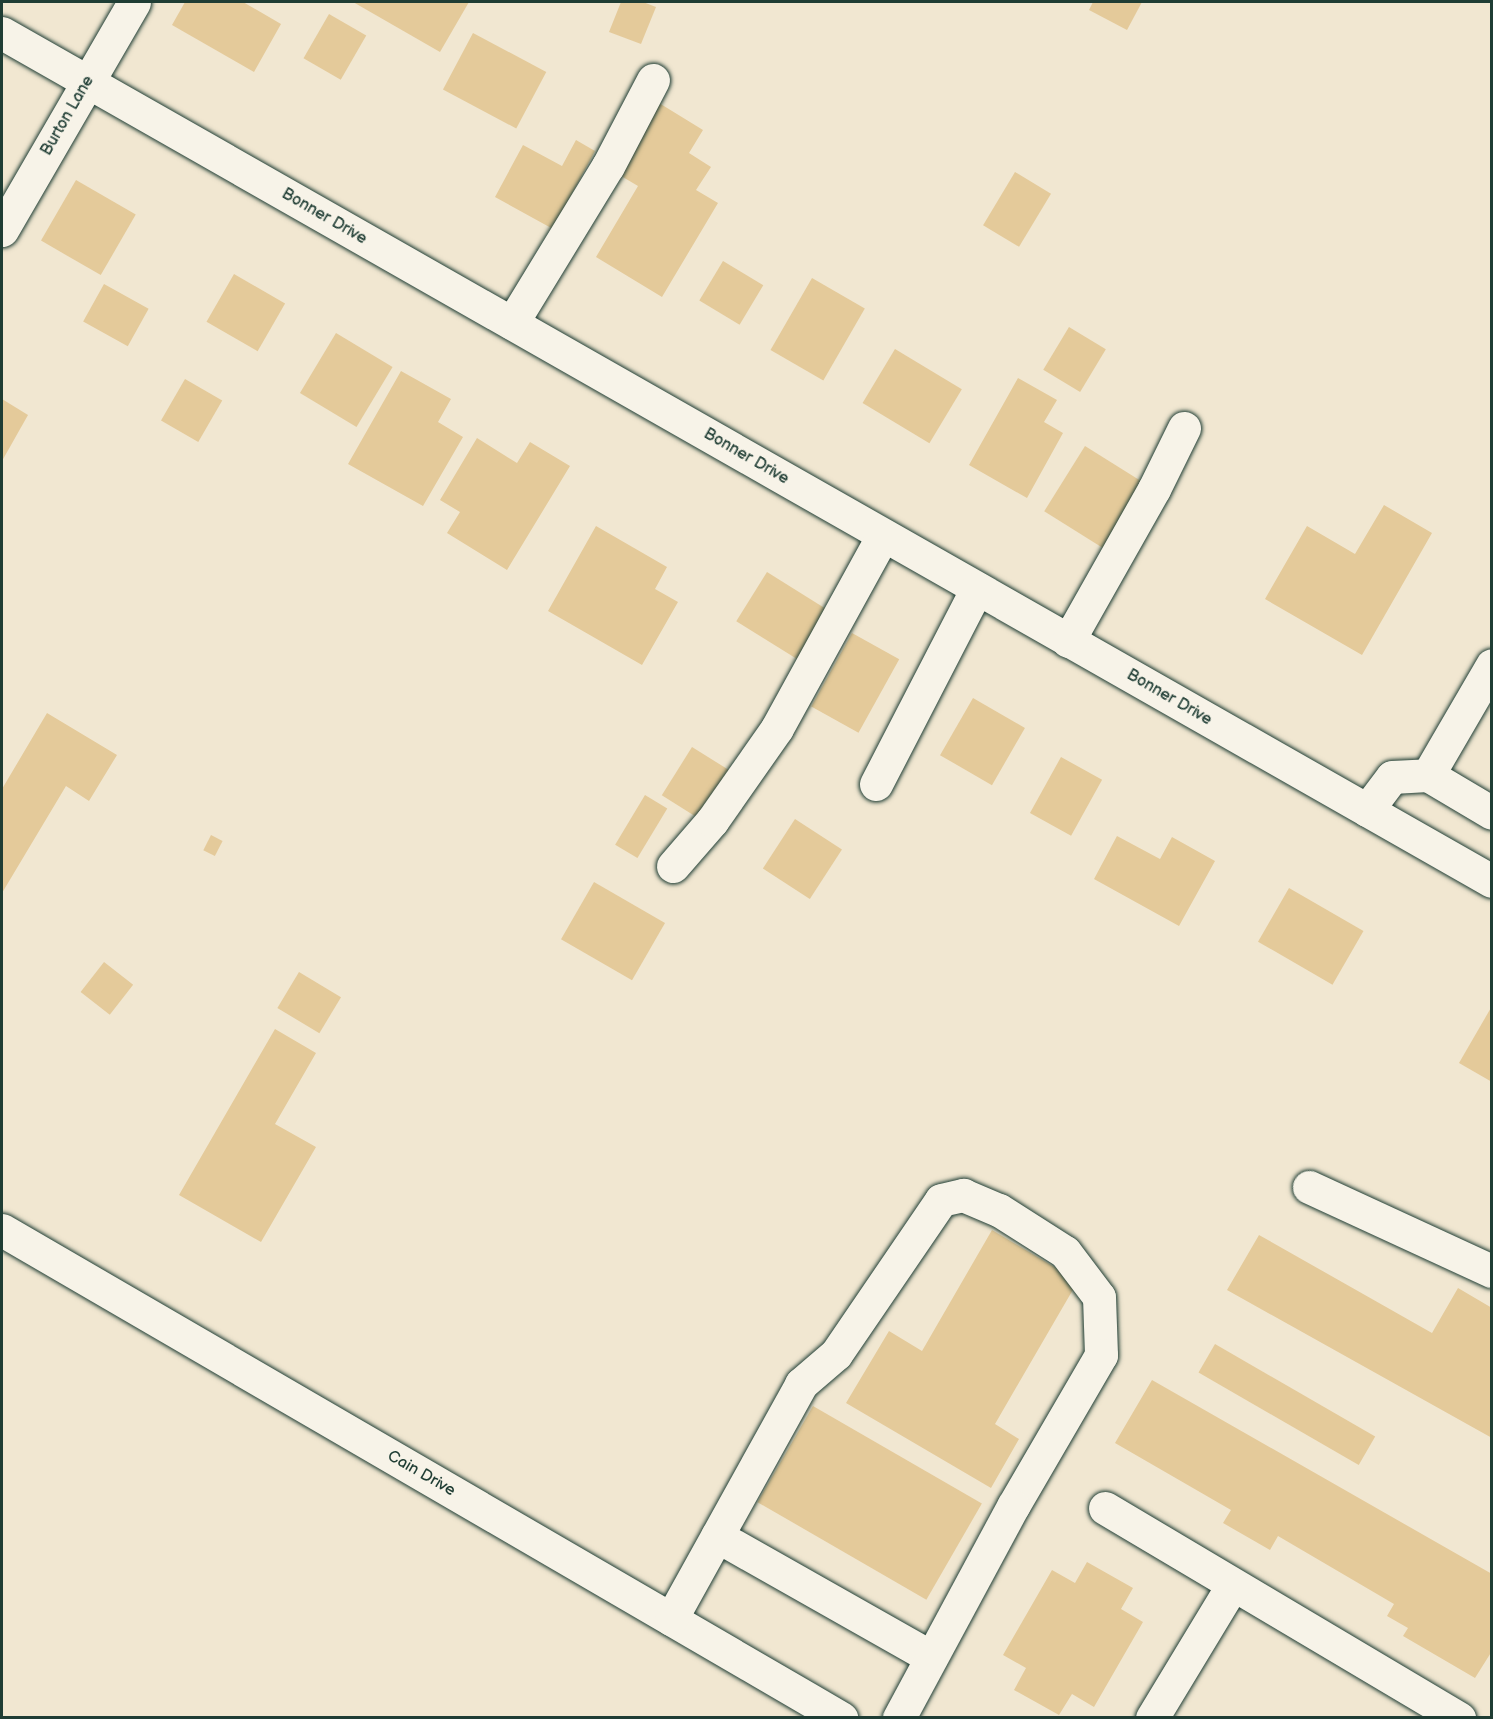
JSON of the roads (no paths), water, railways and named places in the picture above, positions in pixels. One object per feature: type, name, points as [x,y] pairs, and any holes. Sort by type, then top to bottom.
[{"type":"street","name":"Burton Lane","points":[[2,230],[134,2]]},
{"type":"street","name":"Bonner Drive","points":[[2,33],[1068,641],[1367,810],[1490,876]]},
{"type":"street","points":[[512,323],[608,166],[653,80]]},
{"type":"street","points":[[1068,641],[1154,489],[1184,428]]},
{"type":"street","points":[[673,866],[712,821],[777,728],[883,535]]},
{"type":"street","points":[[876,784],[977,588]]},
{"type":"street","points":[[1428,775],[1491,665]]},
{"type":"street","points":[[1367,810],[1392,777],[1428,775],[1491,813]]},
{"type":"street","points":[[1309,1187],[1491,1272]]},
{"type":"street","points":[[671,1619],[801,1384],[836,1354],[941,1200],[963,1195],[999,1210],[1065,1252],[1099,1297],[1101,1355],[899,1718]]},
{"type":"street","name":"Cain Drive","points":[[2,1230],[841,1718]]},
{"type":"street","points":[[1105,1508],[1232,1586],[1459,1718]]},
{"type":"street","points":[[717,1536],[931,1657]]},
{"type":"street","points":[[1152,1718],[1232,1586]]}]
